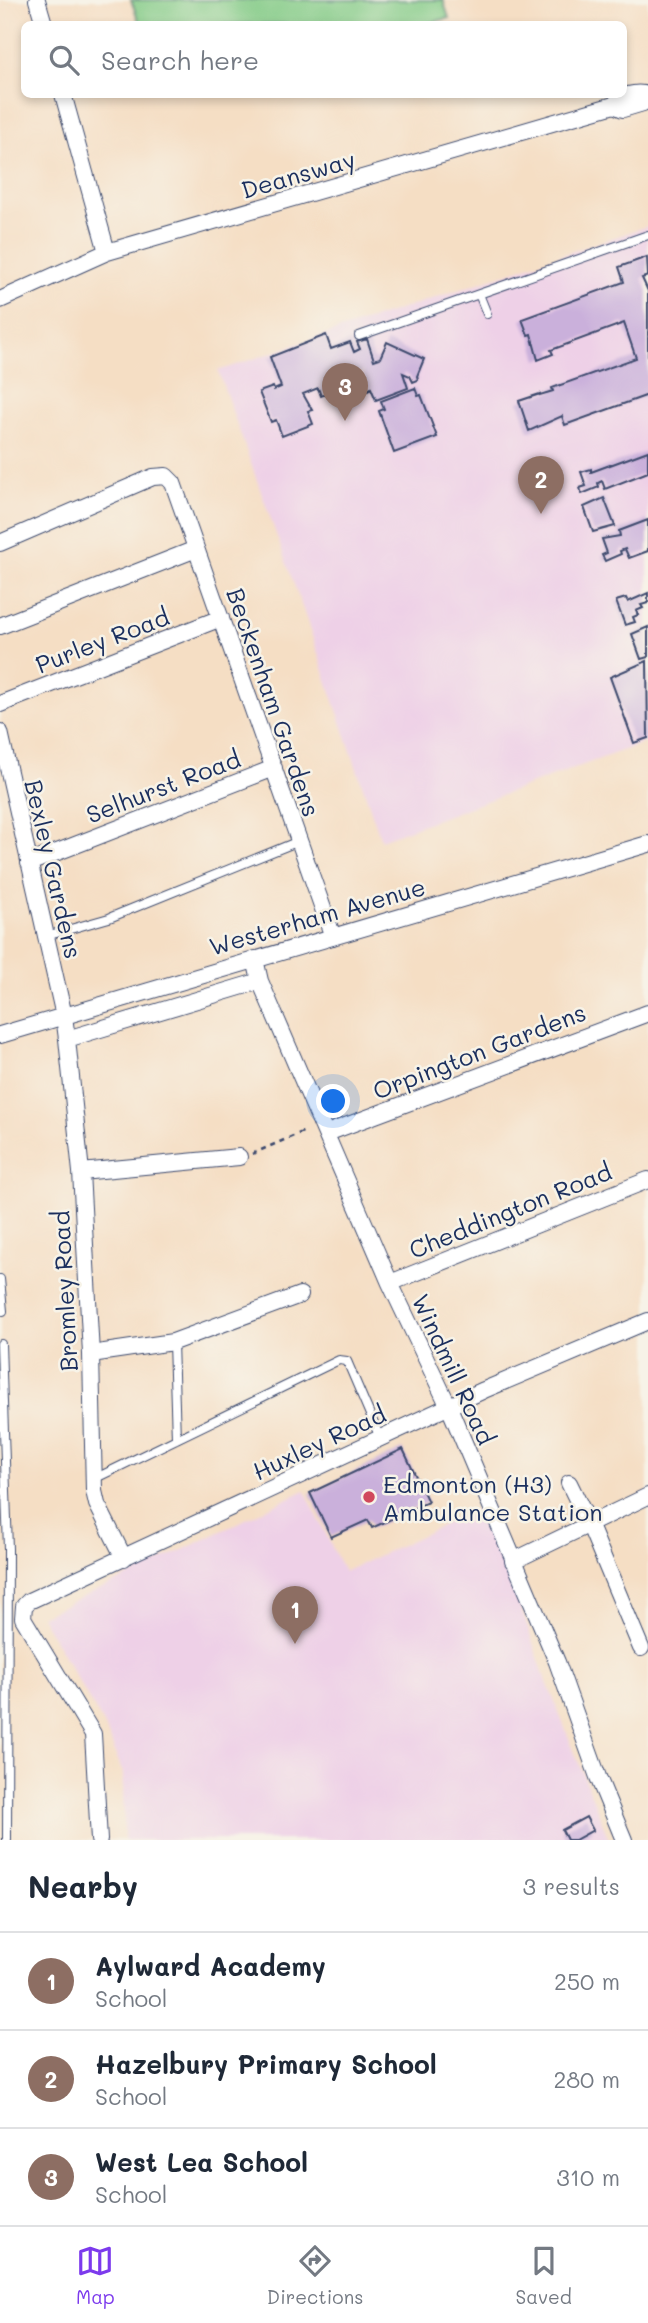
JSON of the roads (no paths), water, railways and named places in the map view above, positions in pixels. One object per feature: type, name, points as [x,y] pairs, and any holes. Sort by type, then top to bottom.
[{"type":"street","points":[[37,0],[43,21]]},
{"type":"street","name":"Deansway","points":[[0,300],[107,252],[614,105],[624,109],[643,103],[648,96]]},
{"type":"street","points":[[64,98],[107,252]]},
{"type":"street","name":"Beckenham Gardens","points":[[0,543],[153,477],[166,476],[173,482],[333,937]]},
{"type":"street","points":[[0,626],[196,549]]},
{"type":"street","name":"Purley Road","points":[[0,704],[220,618]]},
{"type":"street","name":"Bexley Gardens","points":[[0,732],[6,794],[29,863],[64,1016]]},
{"type":"street","name":"Selhurst Road","points":[[29,863],[274,768]]},
{"type":"street","name":"Westerham Avenue","points":[[0,1035],[648,844]]},
{"type":"street","name":"Windmill Road","points":[[255,959],[260,981],[390,1283],[449,1407],[557,1662],[622,1839]]},
{"type":"street","name":"Westerham Avenue","points":[[67,1040],[260,981]]},
{"type":"street","points":[[160,986],[166,1009]]},
{"type":"street","name":"Orpington Gardens","points":[[325,1128],[648,1013]]},
{"type":"street","name":"Bromley Road","points":[[64,1016],[81,1172],[94,1479],[97,1504],[124,1558]]},
{"type":"street","points":[[81,1172],[239,1157]]},
{"type":"street","name":"Cheddington Road","points":[[390,1283],[648,1180]]},
{"type":"street","points":[[90,1354],[173,1342],[300,1295]]},
{"type":"street","name":"Huxley Road","points":[[99,1840],[93,1734],[23,1618],[24,1606],[29,1601],[484,1390],[648,1321]]},
{"type":"street","points":[[569,1483],[641,1648]]},
{"type":"street","points":[[513,1561],[648,1496]]},
{"type":"lane","points":[[359,336],[648,235]]},
{"type":"lane","points":[[479,294],[487,314]]},
{"type":"lane","points":[[46,936],[109,918],[299,841]]},
{"type":"lane","points":[[0,1279],[3,1311]]},
{"type":"lane","points":[[173,1342],[176,1439]]},
{"type":"lane","points":[[1,1344],[8,1549],[4,1633],[7,1840]]},
{"type":"lane","points":[[94,1479],[339,1360],[347,1360],[380,1438]]},
{"type":"place","name":"West Lea School","points":[[345,421]]},
{"type":"place","name":"Hazelbury Primary School","points":[[541,514]]},
{"type":"place","name":"Edmonton (H3) Ambulance Station","points":[[369,1497]]},
{"type":"place","name":"Aylward Academy","points":[[295,1644]]}]
